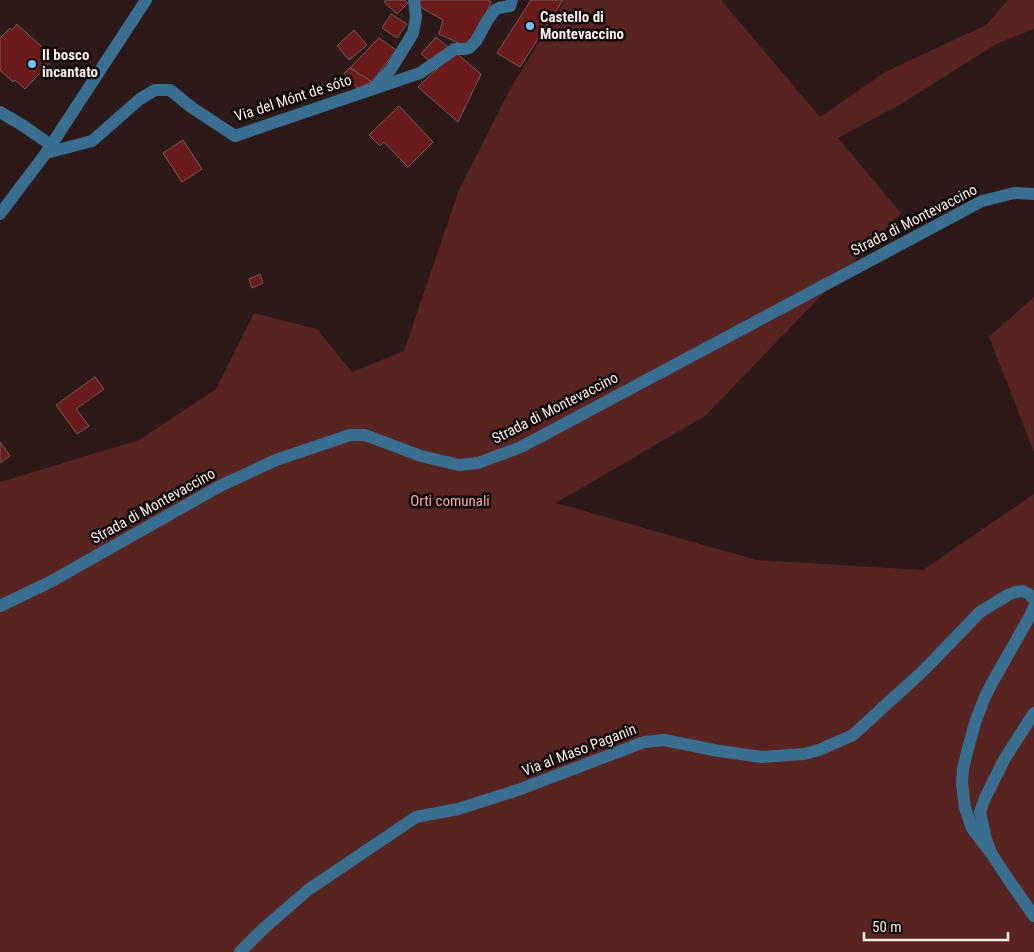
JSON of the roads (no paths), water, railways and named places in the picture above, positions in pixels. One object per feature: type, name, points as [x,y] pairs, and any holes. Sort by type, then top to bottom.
[{"type":"street","points":[[0,214],[48,149],[146,0]]},
{"type":"street","name":"Via del Mónt de sóto","points":[[373,89],[391,69],[413,33],[416,18],[414,0]]},
{"type":"street","name":"Via del Mónt de sóto","points":[[48,149],[92,141],[140,98],[155,90],[170,90],[191,107],[235,136],[420,73],[455,50],[469,48],[476,41],[495,10],[510,6],[512,0]]},
{"type":"street","points":[[0,112],[48,149]]},
{"type":"street","name":"Strada di Montevaccino","points":[[0,606],[50,582],[220,486],[276,460],[350,435],[365,435],[421,456],[459,465],[478,463],[521,447],[982,202],[1014,193],[1034,194]]},
{"type":"street","name":"Via al Maso Paganin","points":[[240,952],[262,929],[308,890],[416,817],[458,809],[518,790],[644,742],[664,740],[762,758],[804,754],[819,750],[853,735],[924,670],[980,612],[1008,594],[1015,592],[1029,594],[1034,600]]},
{"type":"street","points":[[1034,607],[984,699],[971,737],[963,768],[962,783],[965,808],[972,828],[1034,916]]},
{"type":"street","points":[[991,853],[980,812],[1005,758],[1034,713]]},
{"type":"place","name":"Castello di Montevaccino","points":[[530,26]]},
{"type":"place","name":"Il bosco incantato","points":[[32,64]]},
{"type":"park label","name":"Orti comunali","points":[[450,501]]}]
